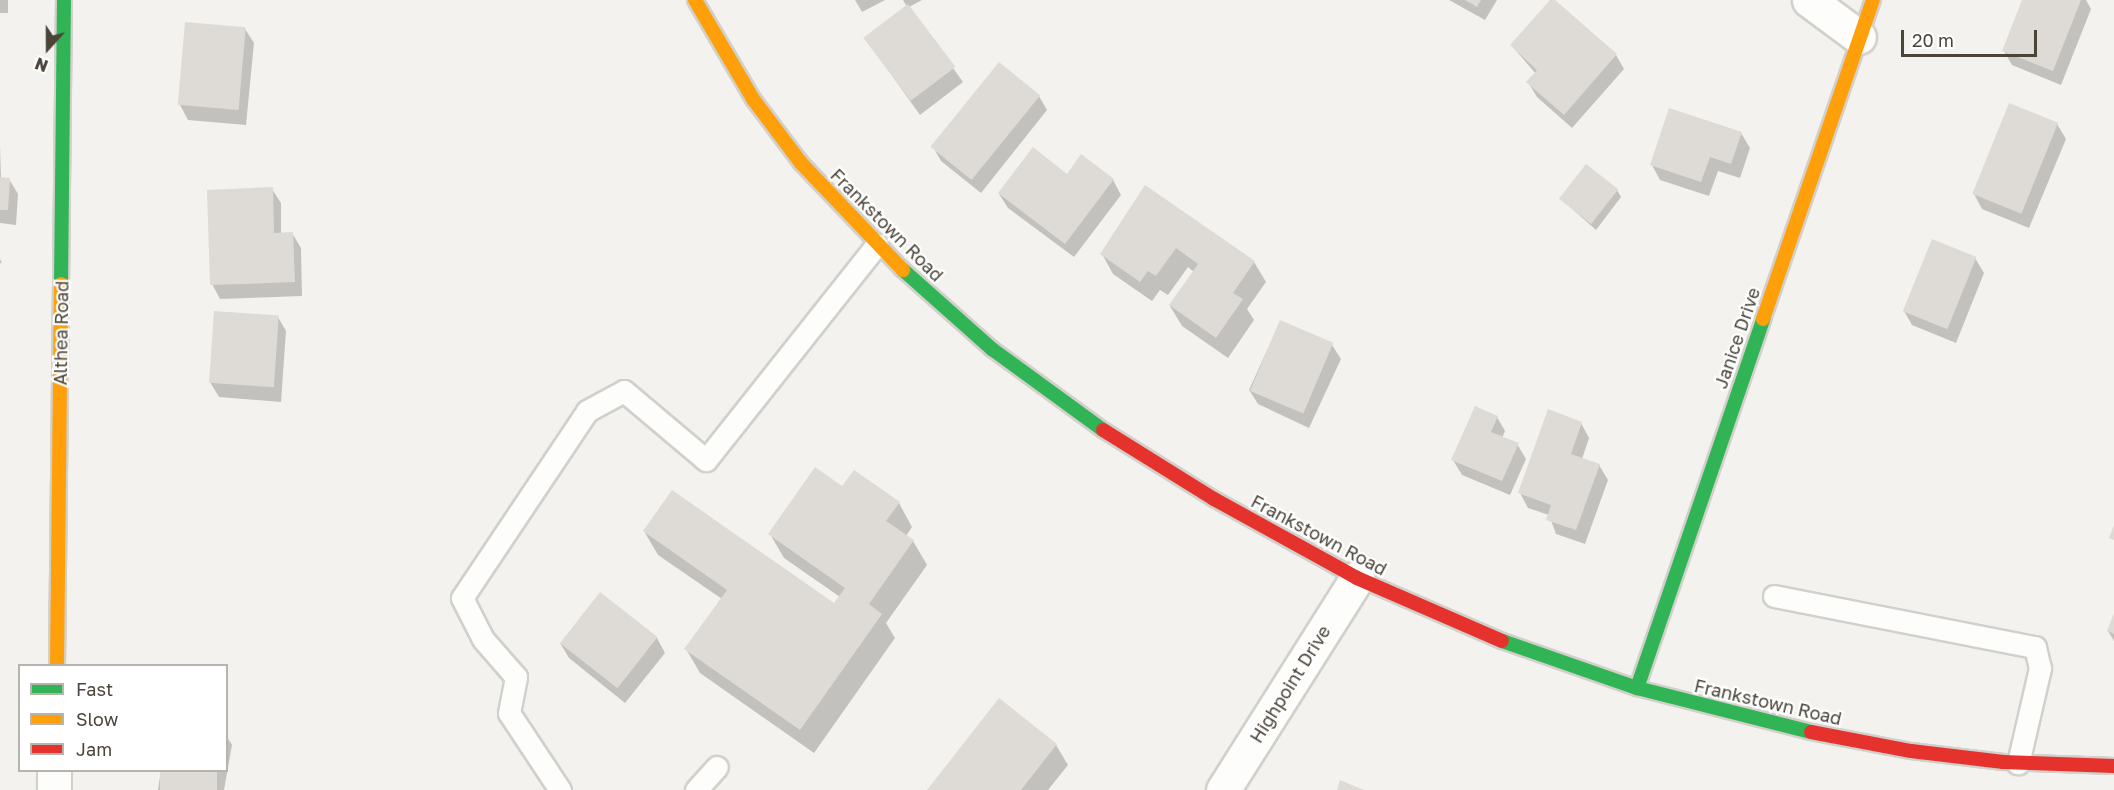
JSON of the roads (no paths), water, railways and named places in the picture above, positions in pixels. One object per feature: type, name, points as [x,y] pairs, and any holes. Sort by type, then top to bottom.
[{"type":"main road","name":"Althea Road","points":[[57,664],[64,0]]},
{"type":"main road","name":"Frankstown Road","points":[[694,0],[717,42],[781,135],[877,244],[992,349],[1109,435],[1214,499],[1357,578],[1486,635],[1637,688],[1768,724],[1911,751],[2018,763],[2114,766]]},
{"type":"main road","name":"Janice Drive","points":[[1637,688],[1873,0]]},
{"type":"street","points":[[1809,0],[1859,37]]},
{"type":"street","name":"Highpoint Drive","points":[[1223,790],[1357,578]]},
{"type":"street","points":[[54,772],[54,790]]},
{"type":"lane","points":[[560,790],[509,713],[516,677],[483,639],[462,598],[587,411],[624,391],[706,460],[877,244]]},
{"type":"lane","points":[[1774,596],[2035,647],[2040,668],[2018,763]]},
{"type":"lane","points":[[696,790],[717,767]]}]
